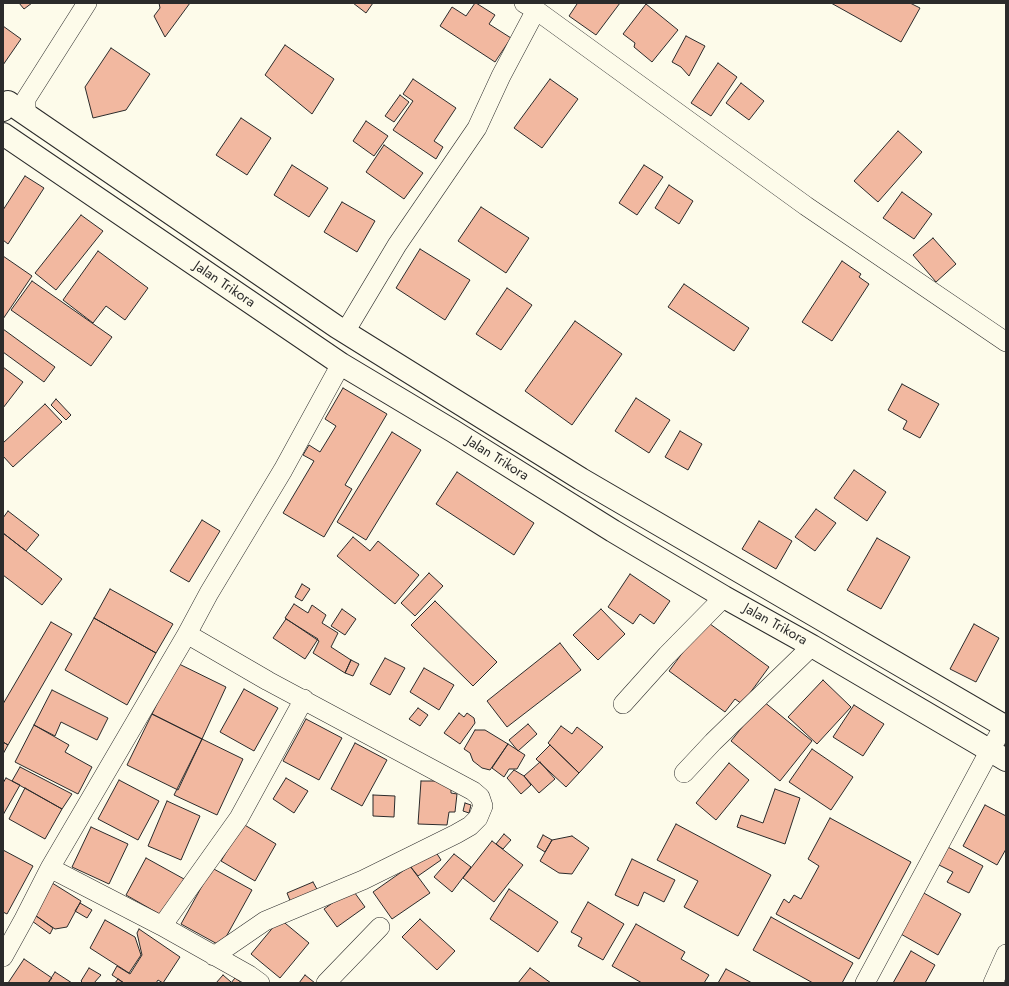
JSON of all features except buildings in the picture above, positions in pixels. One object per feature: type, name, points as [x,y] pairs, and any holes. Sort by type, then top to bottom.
[{"type":"main road","points":[[5,141],[13,106]]},
{"type":"main road","name":"Jalan Trikora","points":[[13,106],[324,318],[581,479],[1005,726]]},
{"type":"main road","name":"Jalan Trikora","points":[[5,141],[341,364],[453,431],[613,531],[724,597],[812,646],[998,755]]},
{"type":"street","points":[[13,106],[87,3]]},
{"type":"street","points":[[346,332],[397,245],[478,128],[532,6],[806,206],[1006,342]]},
{"type":"street","points":[[3,957],[50,868],[213,587],[283,470],[341,364]]},
{"type":"street","points":[[623,704],[667,655],[724,597]]},
{"type":"street","points":[[187,634],[268,681],[473,790],[480,797],[483,806],[478,818],[470,826],[456,834],[363,880],[265,922],[214,956]]},
{"type":"street","points":[[684,773],[713,742],[812,646]]},
{"type":"street","points":[[162,926],[239,818],[304,699]]},
{"type":"street","points":[[865,983],[998,755],[1005,726]]},
{"type":"street","points":[[50,868],[162,926],[249,975],[260,983]]},
{"type":"street","points":[[326,983],[380,927]]},
{"type":"street","points":[[993,983],[1006,954]]}]
